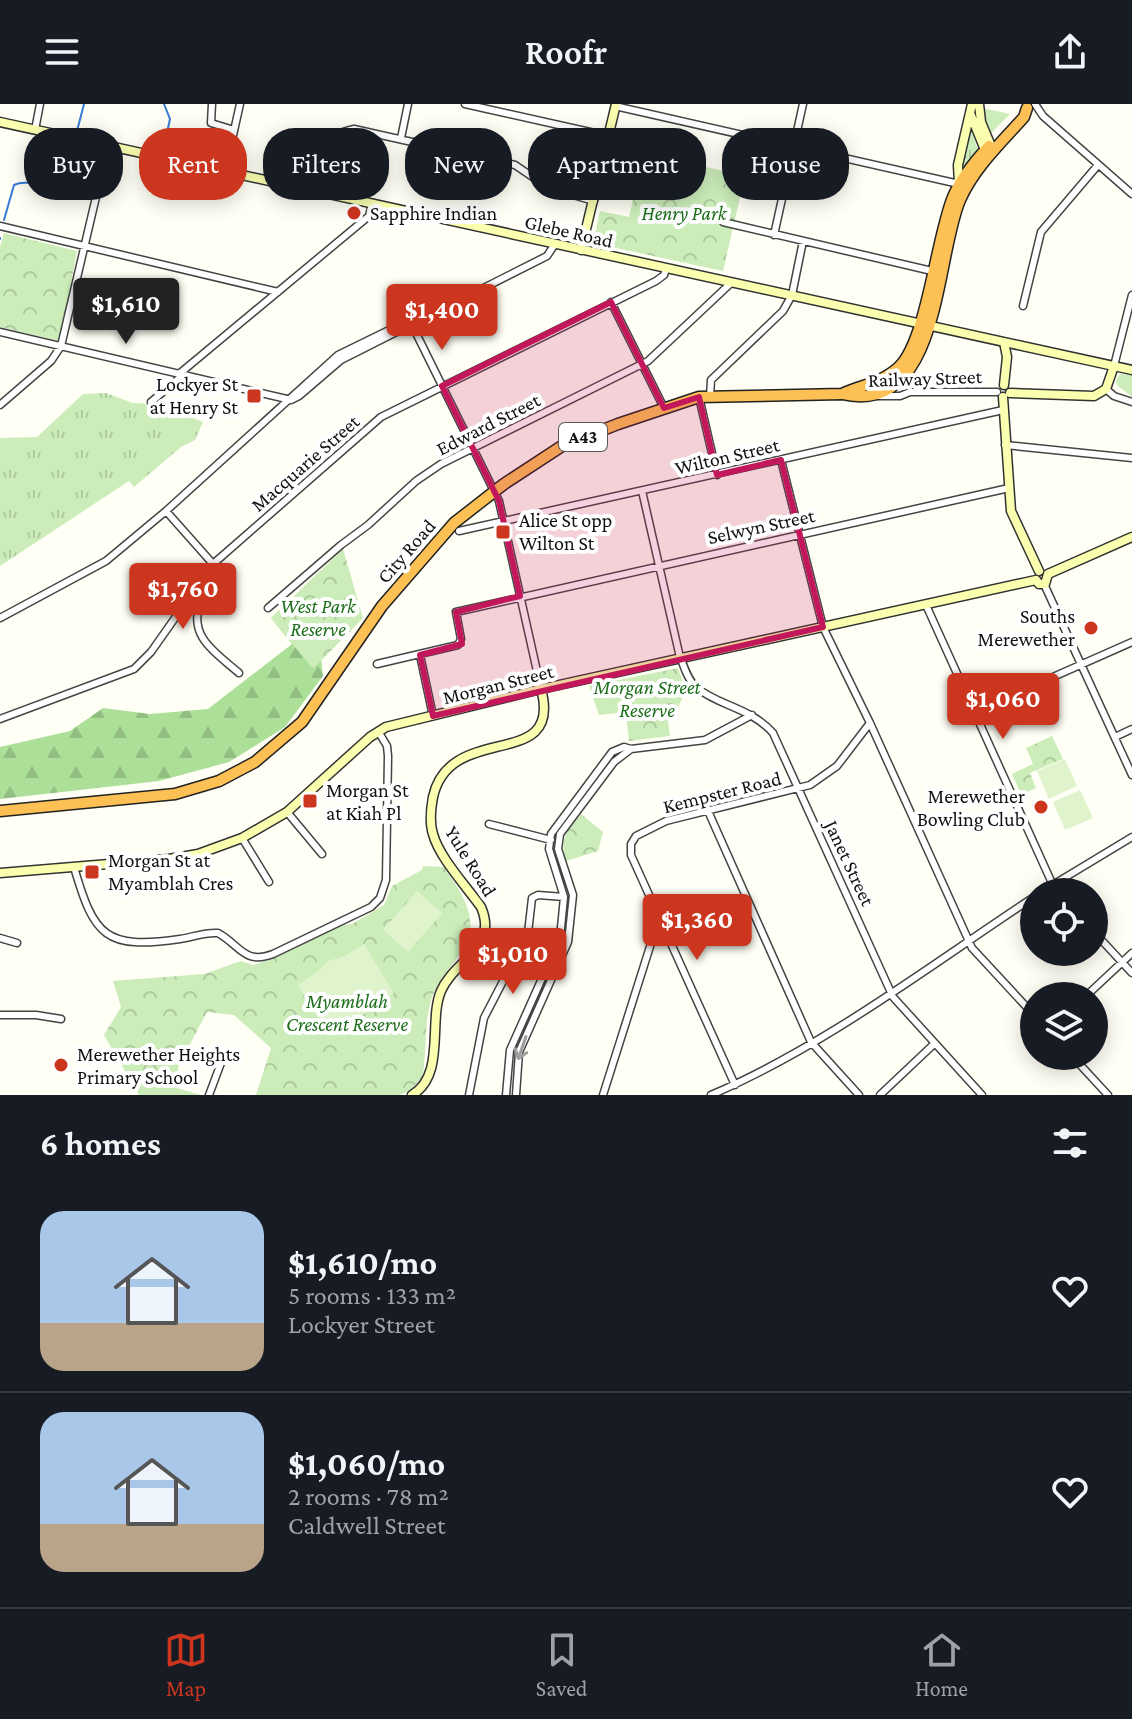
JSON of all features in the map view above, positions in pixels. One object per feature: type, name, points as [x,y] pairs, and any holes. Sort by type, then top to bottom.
[{"type":"highway","name":"A43","points":[[924,324],[932,271],[959,184],[1019,113],[1031,105]]},
{"type":"highway","name":"City Road","points":[[0,811],[175,794],[219,781],[255,762],[287,737],[313,709],[382,606],[439,539],[462,516],[495,491],[562,446],[664,408],[704,397],[848,395],[896,370],[924,324],[955,212],[990,148]]},
{"type":"street","points":[[35,128],[40,104]]},
{"type":"street","points":[[212,104],[211,123],[227,128]]},
{"type":"street","points":[[234,128],[240,104]]},
{"type":"street","points":[[401,138],[408,104]]},
{"type":"street","points":[[465,104],[572,128]]},
{"type":"street","points":[[798,128],[803,104]]},
{"type":"street","points":[[979,104],[981,122],[990,148]]},
{"type":"street","points":[[610,128],[615,105],[722,131]]},
{"type":"street","points":[[1031,105],[1132,194]]},
{"type":"street","points":[[849,160],[959,184],[958,165],[971,109]]},
{"type":"street","points":[[971,109],[990,148]]},
{"type":"street","name":"Glebe Road","points":[[0,122],[26,128]]},
{"type":"street","points":[[389,135],[515,165],[549,188],[594,201],[581,250]]},
{"type":"street","points":[[1023,306],[1041,232],[1098,165]]},
{"type":"street","points":[[0,405],[51,361],[61,346],[96,200]]},
{"type":"street","name":"Glebe Road","points":[[354,200],[1132,370]]},
{"type":"street","points":[[774,235],[782,200]]},
{"type":"street","points":[[151,402],[369,216],[372,204]]},
{"type":"street","points":[[723,222],[932,271]]},
{"type":"street","points":[[0,226],[278,292]]},
{"type":"street","points":[[717,475],[704,397],[711,380],[773,323],[792,295],[803,241]]},
{"type":"street","points":[[0,618],[106,561],[341,360],[547,256],[555,244]]},
{"type":"street","name":"Macquarie Street","points":[[0,719],[134,669],[151,652],[213,564],[381,417],[656,281],[666,269]]},
{"type":"street","name":"Edward Street","points":[[268,608],[416,481],[441,464],[648,361],[731,283]]},
{"type":"street","points":[[1132,295],[1106,389],[1114,396],[1132,402]]},
{"type":"street","points":[[611,302],[664,408]]},
{"type":"street","points":[[415,331],[495,491],[541,689]]},
{"type":"street","points":[[0,332],[291,400]]},
{"type":"street","points":[[1004,342],[1007,357],[1003,410],[1011,511],[1132,775]]},
{"type":"street","name":"Railway Street","points":[[848,395],[1003,392],[1091,397],[1106,389]]},
{"type":"street","name":"Wilton Street","points":[[459,531],[1003,410]]},
{"type":"street","points":[[1005,445],[1132,458]]},
{"type":"street","points":[[781,460],[823,627],[969,940],[977,955],[1020,1000]]},
{"type":"street","name":"Selwyn Street","points":[[420,655],[461,643],[456,612],[1009,488]]},
{"type":"street","points":[[642,491],[681,658]]},
{"type":"street","points":[[166,511],[213,564],[197,614],[199,634],[204,643],[239,673]]},
{"type":"street","name":"Morgan Street","points":[[0,873],[198,854],[242,838],[287,812],[378,731],[541,689],[1042,577],[1132,537]]},
{"type":"street","points":[[926,605],[1049,878]]},
{"type":"street","points":[[974,712],[1132,642]]},
{"type":"street","points":[[377,664],[420,655],[433,716]]},
{"type":"street","name":"Janet Street","points":[[681,658],[697,688],[752,715],[773,733],[891,993],[982,1095]]},
{"type":"street","name":"Yule Road","points":[[412,1095],[428,1077],[440,993],[448,979],[472,956],[482,939],[484,926],[481,907],[433,835],[431,818],[434,793],[441,776],[457,760],[476,751],[511,744],[534,733],[544,716],[541,689]]},
{"type":"street","points":[[549,840],[612,752],[624,747],[631,749],[705,740],[752,715]]},
{"type":"street","name":"Kempster Road","points":[[735,1085],[631,855],[631,844],[636,836],[666,821],[810,785],[837,766],[870,723]]},
{"type":"street","points":[[1115,737],[1132,729]]},
{"type":"street","points":[[74,867],[88,914],[112,937],[142,942],[218,933],[247,956],[263,958],[273,954],[371,907],[383,892],[386,880],[388,756],[387,746],[378,731]]},
{"type":"street","points":[[516,1095],[519,1052],[569,936],[573,895],[558,842],[560,834],[614,762],[631,749]]},
{"type":"street","points":[[708,811],[811,1042],[859,1095]]},
{"type":"street","points":[[287,812],[322,854]]},
{"type":"street","points":[[489,824],[558,842]]},
{"type":"street","points":[[1070,878],[1132,837]]},
{"type":"street","points":[[242,838],[269,882]]},
{"type":"street","points":[[506,1095],[510,1050],[557,946],[564,897],[549,840]]},
{"type":"street","points":[[469,1095],[484,1018],[528,933],[532,898],[538,895],[564,897]]},
{"type":"street","points":[[711,1095],[770,1069],[1020,906]]},
{"type":"street","points":[[603,1095],[660,915]]},
{"type":"street","points":[[0,938],[17,943]]},
{"type":"street","points":[[1108,947],[1132,973]]},
{"type":"street","points":[[1101,982],[1132,953]]},
{"type":"street","points":[[0,1015],[61,1019]]},
{"type":"street","points":[[880,1095],[934,1044]]},
{"type":"street","points":[[209,1095],[224,1055]]},
{"type":"street","points":[[1085,1070],[1108,1095]]},
{"type":"highlighted area","points":[[611,302],[664,408],[699,397],[717,475],[781,460],[823,627],[433,716],[420,655],[462,644],[456,612],[520,596],[499,501],[442,386]]},
{"type":"green space","points":[[982,108],[1010,114],[990,134],[986,130]]},
{"type":"green space","points":[[970,126],[978,150],[960,171]]},
{"type":"green space","name":"Henry Park","points":[[706,167],[722,171],[722,200],[739,200],[723,271],[593,243],[600,211],[629,217],[633,200],[706,200]]},
{"type":"green space","points":[[4,233],[77,251],[60,341],[0,327],[0,247]]},
{"type":"green space","points":[[1120,374],[1132,375],[1132,397],[1117,385]]},
{"type":"green space","points":[[106,393],[133,403],[157,404],[203,422],[195,440],[181,447],[134,487],[129,481],[0,566],[0,438],[37,437],[83,394]]},
{"type":"green space","name":"West Park Reserve","points":[[343,549],[363,618],[313,669],[271,618]]},
{"type":"green space","points":[[287,603],[316,615],[323,676],[285,727],[229,762],[159,781],[0,799],[0,747],[70,731],[103,708],[150,714],[208,709],[292,644],[271,618]]},
{"type":"green space","name":"Morgan Street Reserve","points":[[678,668],[686,691],[674,715],[667,713],[670,736],[629,741],[626,712],[599,715],[589,686]]},
{"type":"green space","points":[[1052,736],[1063,759],[1030,773],[1036,788],[1021,795],[1012,774],[1033,764],[1026,748]]},
{"type":"green space","points":[[1065,759],[1077,786],[1049,799],[1037,771]]},
{"type":"green space","points":[[1080,790],[1093,818],[1065,830],[1053,802]]},
{"type":"green space","points":[[581,814],[603,832],[598,851],[566,861],[563,846],[565,835]]},
{"type":"green space","name":"Myamblah Crescent Reserve","points":[[423,866],[444,867],[466,905],[471,925],[465,946],[433,995],[427,1022],[422,1078],[408,1092],[399,1095],[256,1095],[271,1048],[234,1015],[207,1012],[179,1065],[173,1087],[201,1095],[139,1095],[104,1035],[121,1007],[113,981],[204,974],[241,961],[253,965],[272,959],[340,926],[352,924],[384,905],[392,886],[422,870]]},
{"type":"green space","points":[[417,891],[442,913],[408,952],[383,930]]},
{"type":"green space","points":[[364,944],[394,993],[328,1034],[298,985],[328,961],[345,956]]},
{"type":"waterway","points":[[78,128],[84,104]]},
{"type":"waterway","points":[[164,104],[170,119],[168,128]]},
{"type":"waterway","points":[[4,220],[14,185],[24,183]]},
{"type":"place","name":"Sapphire Indian","points":[[354,213]]},
{"type":"place","name":"Lockyer St at Henry St","points":[[254,396]]},
{"type":"place","name":"Alice St opp Wilton St","points":[[503,532]]},
{"type":"place","name":"Souths Merewether","points":[[1091,628]]},
{"type":"place","name":"Morgan St at Kiah Pl","points":[[310,801]]},
{"type":"place","name":"Merewether Bowling Club","points":[[1041,807]]},
{"type":"place","name":"Morgan St at Myamblah Cres","points":[[92,872]]},
{"type":"place","name":"Merewether Heights Primary School","points":[[61,1065]]}]
